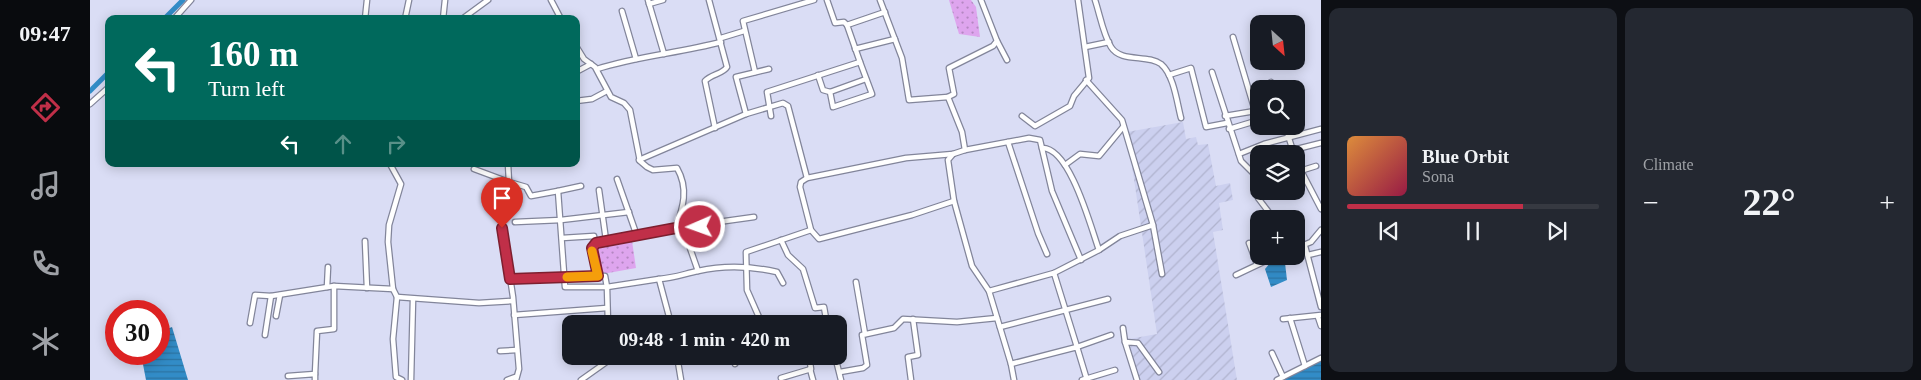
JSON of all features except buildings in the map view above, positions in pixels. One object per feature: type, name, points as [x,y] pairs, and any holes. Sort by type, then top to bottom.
[{"type":"street","points":[[178,15],[191,0]]},
{"type":"street","points":[[365,15],[367,0]]},
{"type":"street","points":[[406,15],[409,0]]},
{"type":"street","points":[[445,0],[445,15]]},
{"type":"street","points":[[467,15],[488,0]]},
{"type":"street","points":[[552,0],[559,15]]},
{"type":"street","points":[[663,0],[649,2],[664,54]]},
{"type":"street","points":[[709,0],[721,40],[726,69],[711,76],[705,83],[715,128]]},
{"type":"street","points":[[755,72],[743,21],[814,0]]},
{"type":"street","points":[[827,0],[835,23],[844,22],[847,25],[872,94],[833,107],[830,92]]},
{"type":"street","points":[[888,0],[881,2],[902,58],[909,100],[948,97],[954,94],[949,68],[993,46],[997,41]]},
{"type":"street","points":[[981,0],[997,41],[1007,60]]},
{"type":"street","points":[[1022,116],[1035,126],[1070,106],[1074,96],[1089,78],[1078,0]]},
{"type":"street","points":[[1095,0],[1112,49],[1122,55],[1148,59],[1161,64],[1169,75],[1181,118]]},
{"type":"street","points":[[622,11],[636,59]]},
{"type":"street","points":[[847,25],[885,12]]},
{"type":"street","points":[[597,69],[636,59],[685,52],[744,31]]},
{"type":"street","points":[[1225,116],[1255,111],[1233,37]]},
{"type":"street","points":[[855,49],[894,39]]},
{"type":"street","points":[[1085,47],[1109,42]]},
{"type":"street","points":[[580,55],[597,69],[607,91],[613,99],[624,103],[630,110],[636,130],[639,160],[647,168],[653,170],[677,168],[685,201],[676,228]]},
{"type":"street","points":[[771,116],[767,92],[860,62]]},
{"type":"street","points":[[580,70],[591,64]]},
{"type":"street","points":[[1169,75],[1192,68],[1206,127],[1227,123]]},
{"type":"street","points":[[746,114],[736,77],[769,69]]},
{"type":"street","points":[[1212,72],[1227,123],[1241,161],[1250,170]]},
{"type":"street","points":[[818,75],[823,90],[830,92],[866,79]]},
{"type":"street","points":[[1086,80],[1122,120],[1153,225],[1162,274]]},
{"type":"street","points":[[90,104],[105,91]]},
{"type":"street","points":[[580,100],[592,99],[607,91]]},
{"type":"street","points":[[948,97],[962,132],[965,150]]},
{"type":"street","points":[[639,160],[746,114],[783,103],[788,106],[808,178]]},
{"type":"street","points":[[1229,129],[1250,123]]},
{"type":"street","points":[[1065,165],[1080,154],[1099,156],[1123,127]]},
{"type":"street","points":[[1239,154],[1321,129]]},
{"type":"street","points":[[1287,135],[1290,145]]},
{"type":"street","points":[[954,201],[912,215],[819,239],[812,230],[800,187],[801,182],[808,178],[906,158],[953,154],[1029,138],[1040,140],[1052,191],[1081,260]]},
{"type":"street","points":[[1008,142],[1038,233],[1047,254]]},
{"type":"street","points":[[1305,148],[1321,143]]},
{"type":"street","points":[[1042,148],[1047,148],[1056,154],[1065,165],[1078,191],[1099,250]]},
{"type":"street","points":[[953,154],[948,160],[954,201],[972,266],[989,291],[1014,380]]},
{"type":"street","points":[[1305,170],[1316,166]]},
{"type":"street","points":[[392,167],[401,184],[389,225],[388,242],[393,289],[397,297],[393,339],[394,367],[396,376],[402,380]]},
{"type":"street","points":[[508,167],[509,182]]},
{"type":"street","points":[[474,169],[526,187],[531,196],[581,186]]},
{"type":"street","points":[[617,179],[637,236]]},
{"type":"street","points":[[1305,181],[1321,209]]},
{"type":"street","points":[[599,190],[606,240]]},
{"type":"street","points":[[558,191],[565,287],[607,287],[678,278],[698,271],[746,266],[777,272],[783,283]]},
{"type":"street","points":[[1260,200],[1267,210]]},
{"type":"street","points":[[500,210],[510,279],[519,369],[516,379],[507,380]]},
{"type":"street","points":[[515,222],[561,220],[629,212]]},
{"type":"street","points":[[598,276],[592,248],[596,243],[676,228],[754,217]]},
{"type":"street","points":[[989,291],[1054,273],[1099,250],[1120,236],[1153,225]]},
{"type":"street","points":[[683,228],[698,271]]},
{"type":"street","points":[[758,315],[747,290],[746,252],[812,230]]},
{"type":"street","points":[[1321,230],[1305,246],[1321,307]]},
{"type":"street","points":[[562,238],[594,236],[596,243]]},
{"type":"street","points":[[781,240],[788,255],[803,269],[815,308],[824,307],[825,315]]},
{"type":"street","points":[[365,241],[367,288]]},
{"type":"street","points":[[1308,255],[1321,252]]},
{"type":"street","points":[[1236,275],[1255,265]]},
{"type":"street","points":[[327,287],[328,267]]},
{"type":"street","points":[[1054,273],[1085,380],[1115,370]]},
{"type":"street","points":[[510,279],[605,276],[607,315]]},
{"type":"street","points":[[659,279],[668,315]]},
{"type":"street","points":[[856,282],[865,334]]},
{"type":"street","points":[[250,323],[255,295],[287,295],[287,292],[334,286],[393,289]]},
{"type":"street","points":[[315,380],[317,331],[334,329],[334,286]]},
{"type":"street","points":[[276,316],[280,295]]},
{"type":"street","points":[[266,335],[271,296]]},
{"type":"street","points":[[397,297],[412,300],[479,303],[512,301]]},
{"type":"street","points":[[1000,327],[1108,299]]},
{"type":"street","points":[[411,380],[412,300]]},
{"type":"street","points":[[514,315],[607,308]]},
{"type":"street","points":[[1283,319],[1320,316],[1321,326]]},
{"type":"street","points":[[840,372],[866,367],[862,335],[894,328],[903,319],[957,322],[997,318]]},
{"type":"street","points":[[1290,318],[1305,366]]},
{"type":"street","points":[[912,380],[908,357],[918,355],[913,320]]},
{"type":"street","points":[[1123,328],[1125,342],[1137,380]]},
{"type":"street","points":[[1011,364],[1077,347],[1111,335]]},
{"type":"street","points":[[1125,342],[1138,343],[1160,372]]},
{"type":"street","points":[[500,351],[517,350]]},
{"type":"street","points":[[1272,353],[1283,377]]},
{"type":"street","points":[[1277,380],[1321,358]]},
{"type":"street","points":[[581,380],[590,378],[605,365]]},
{"type":"street","points":[[678,365],[681,380]]},
{"type":"street","points":[[810,365],[813,380]]},
{"type":"street","points":[[838,365],[841,380]]},
{"type":"street","points":[[781,378],[810,369]]},
{"type":"street","points":[[288,376],[315,374]]},
{"type":"shaded area","points":[[949,0],[971,0],[976,7],[980,37],[959,34]]},
{"type":"shaded area","points":[[1183,122],[1186,139],[1196,137],[1198,145],[1208,144],[1216,186],[1230,183],[1233,200],[1219,203],[1223,230],[1213,232],[1237,380],[1136,380],[1129,339],[1157,334],[1127,132]]},
{"type":"shaded area","points":[[632,241],[636,268],[597,275],[591,247]]},
{"type":"water","points":[[1268,265],[1285,265],[1287,280],[1271,287],[1265,269]]},
{"type":"water","points":[[172,327],[188,380],[146,380],[143,365],[170,365],[170,328]]},
{"type":"water","points":[[1321,358],[1321,380],[1282,380]]},
{"type":"waterway","points":[[168,15],[183,0]]},
{"type":"waterway","points":[[90,91],[105,76]]},
{"type":"slow traffic","points":[[567,277],[598,276],[592,251]]},
{"type":"route","points":[[502,228],[510,279],[598,276],[592,248],[596,243],[676,228],[700,227]]}]
